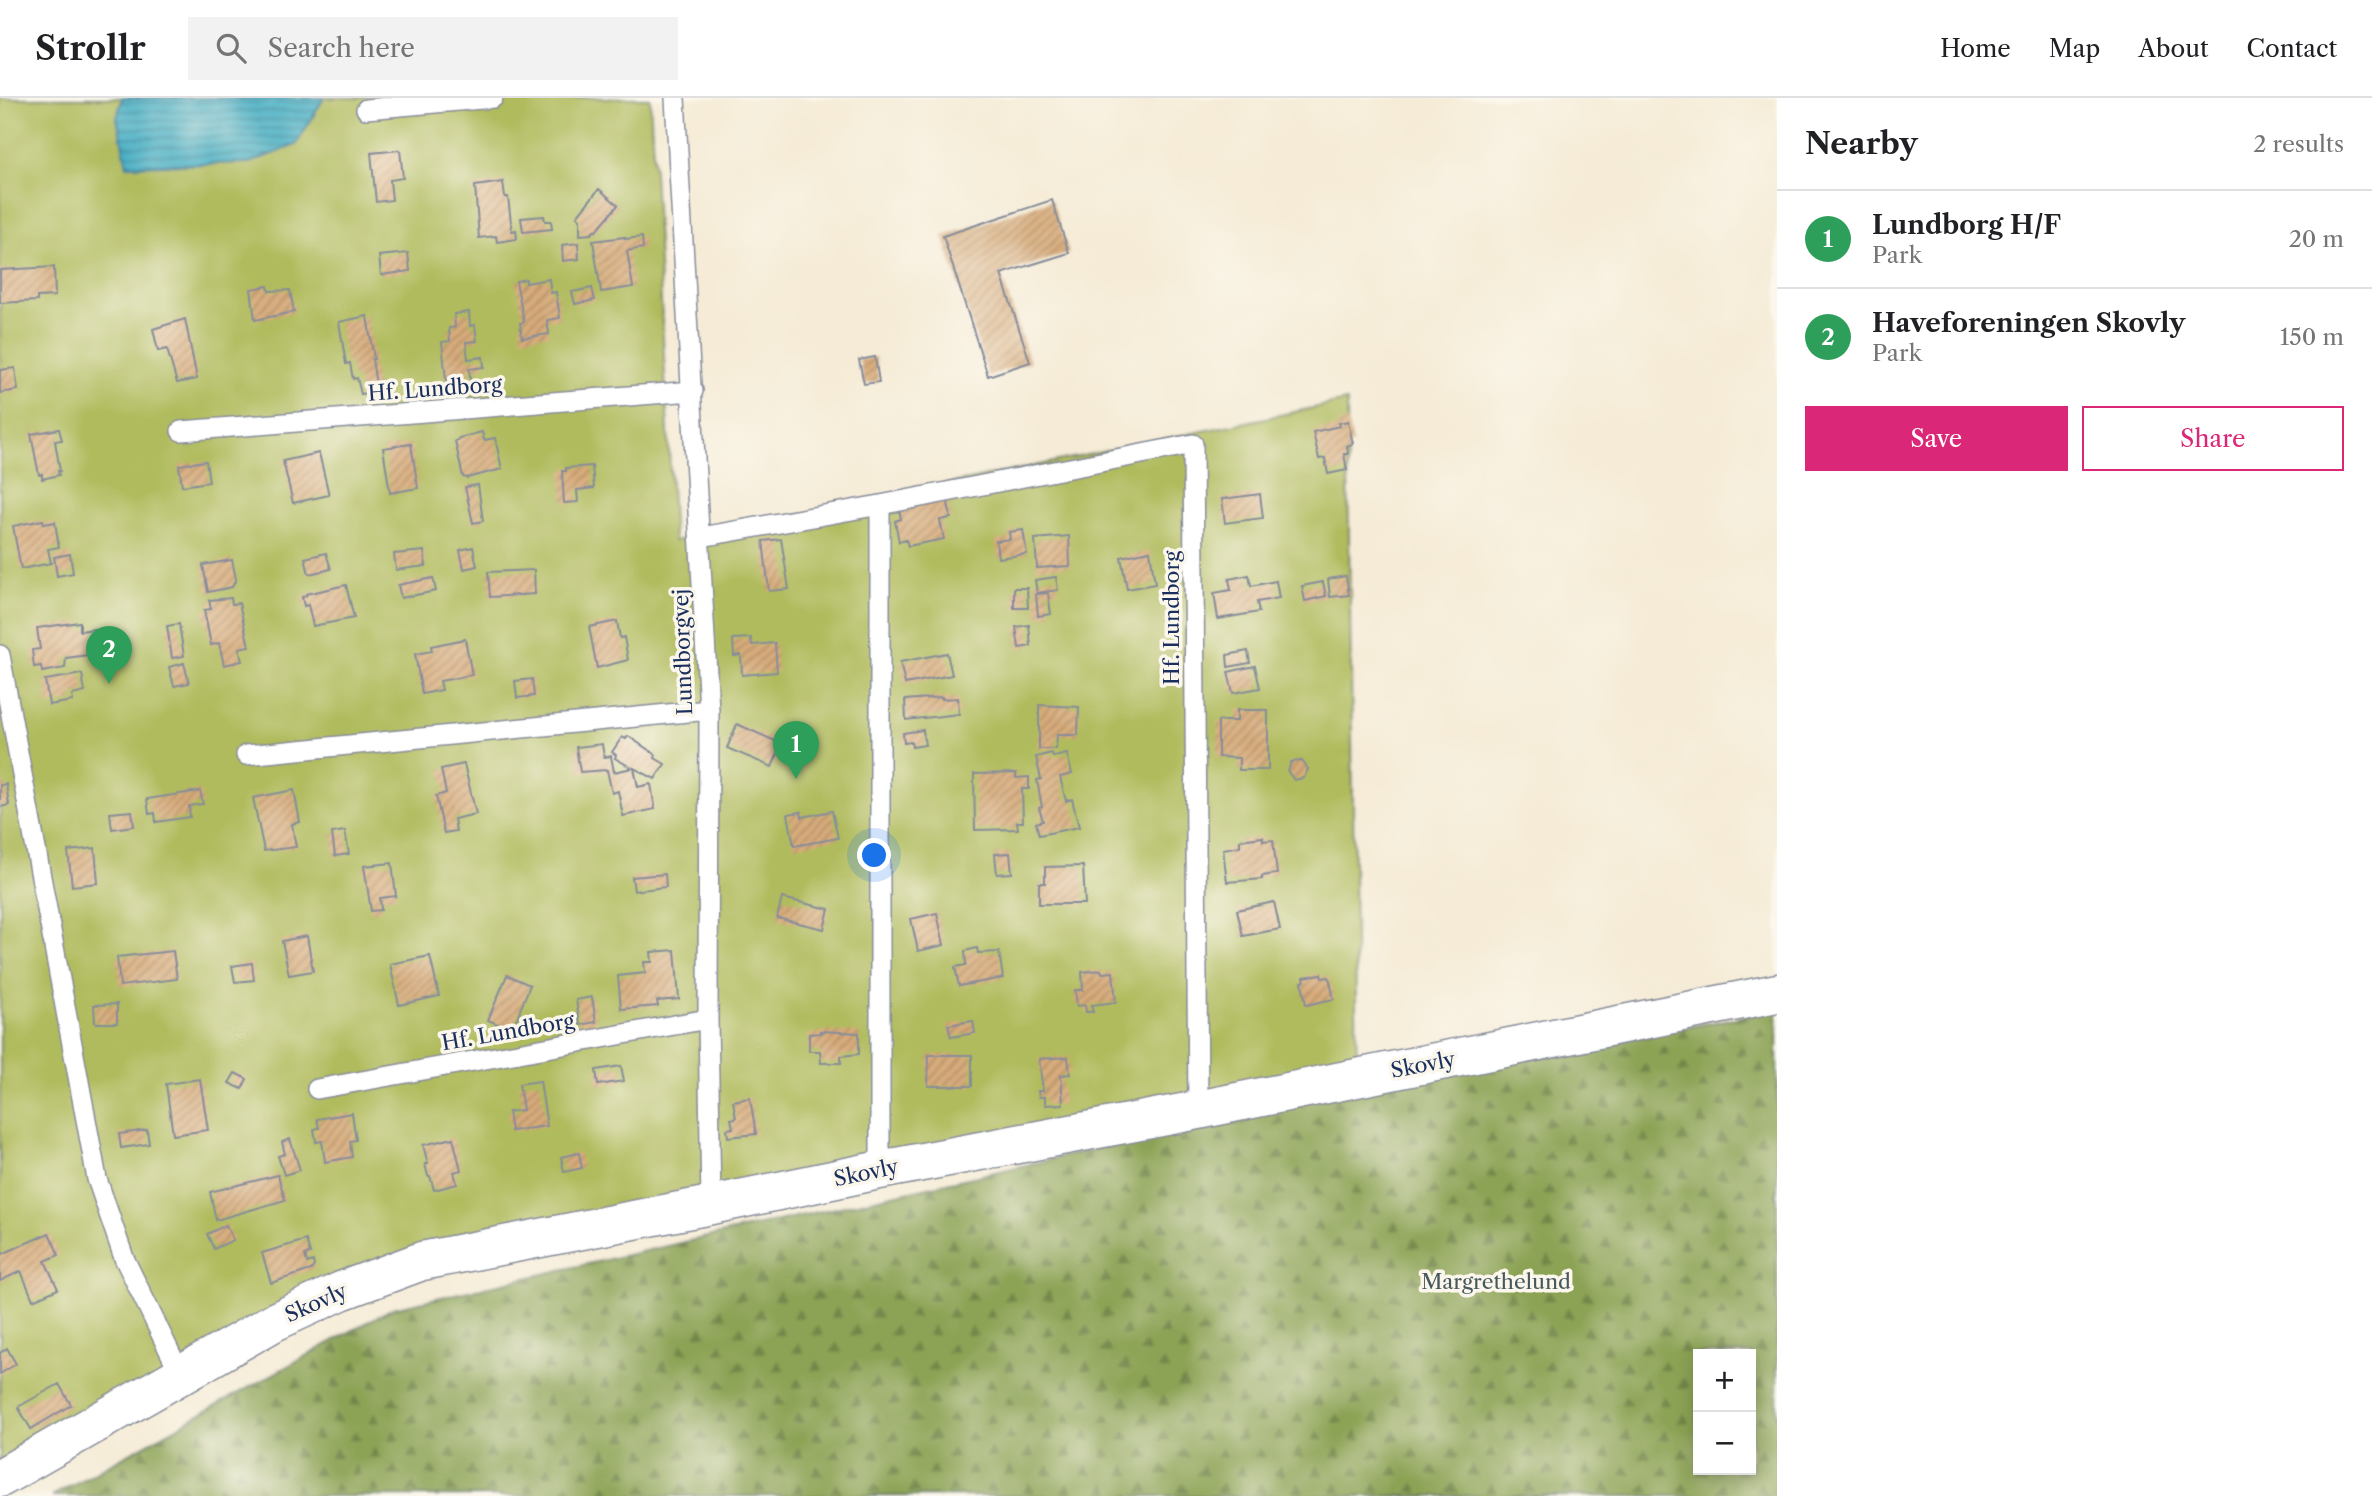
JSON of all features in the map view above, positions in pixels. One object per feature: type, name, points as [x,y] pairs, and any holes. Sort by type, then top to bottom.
[{"type":"street","name":"Skovly","points":[[0,1478],[180,1373],[285,1317],[341,1291],[422,1261],[1199,1110],[1777,993]]},
{"type":"lane","points":[[366,110],[493,98]]},
{"type":"lane","name":"Lundborgvej","points":[[676,98],[709,710],[708,1019],[711,1205]]},
{"type":"lane","name":"Hf. Lundborg","points":[[181,431],[693,391]]},
{"type":"lane","name":"Hf. Lundborg","points":[[701,537],[1193,444],[1199,1110]]},
{"type":"lane","points":[[880,505],[880,1170]]},
{"type":"lane","points":[[0,655],[4,704],[97,1179],[124,1258],[180,1373]]},
{"type":"lane","points":[[246,755],[709,710]]},
{"type":"lane","name":"Hf. Lundborg","points":[[317,1089],[708,1019]]},
{"type":"green space","points":[[0,98],[650,98],[674,541],[1347,401],[1357,1069],[348,1270],[0,1469]]},
{"type":"green space","name":"Margrethelund","points":[[1777,1010],[1777,1496],[52,1496],[393,1308],[1362,1089]]},
{"type":"water","points":[[122,98],[324,98],[296,145],[249,163],[127,166],[117,118]]},
{"type":"building","points":[[400,150],[403,178],[390,180],[392,200],[376,202],[371,153]]},
{"type":"building","points":[[503,182],[505,197],[508,197],[512,231],[516,230],[517,239],[497,242],[496,236],[479,238],[475,186]]},
{"type":"building","points":[[599,189],[618,205],[596,231],[580,235],[580,219],[577,216]]},
{"type":"building","points":[[1052,200],[1069,253],[1001,274],[1030,362],[988,376],[943,236]]},
{"type":"building","points":[[544,216],[545,221],[551,221],[552,229],[523,232],[521,218]]},
{"type":"building","points":[[642,237],[643,248],[627,251],[633,287],[601,292],[593,241]]},
{"type":"building","points":[[578,243],[579,259],[563,261],[562,245]]},
{"type":"building","points":[[408,253],[410,271],[381,275],[379,256]]},
{"type":"building","points":[[54,267],[55,296],[37,297],[37,301],[0,303],[0,270]]},
{"type":"building","points":[[526,279],[526,283],[549,279],[551,293],[556,292],[560,318],[547,320],[549,334],[522,338],[520,323],[524,322],[516,281]]},
{"type":"building","points":[[268,286],[269,291],[290,290],[294,312],[255,320],[251,289]]},
{"type":"building","points":[[592,288],[595,300],[575,304],[572,292]]},
{"type":"building","points":[[469,312],[470,326],[475,325],[477,341],[466,342],[468,359],[483,357],[484,367],[469,369],[471,386],[447,389],[442,342],[450,341],[449,328],[455,327],[454,314]]},
{"type":"building","points":[[367,316],[377,391],[361,394],[357,378],[353,379],[350,363],[346,364],[339,322]]},
{"type":"building","points":[[185,319],[197,379],[177,383],[167,349],[158,351],[153,329]]},
{"type":"building","points":[[875,357],[879,382],[864,384],[859,360]]},
{"type":"building","points":[[15,368],[18,390],[0,393],[0,370]]},
{"type":"building","points":[[1348,421],[1353,444],[1347,446],[1348,454],[1344,454],[1347,470],[1328,474],[1325,458],[1319,459],[1313,432],[1340,426],[1339,423]]},
{"type":"building","points":[[59,429],[62,440],[55,441],[59,475],[42,479],[31,434]]},
{"type":"building","points":[[482,432],[484,440],[495,438],[502,469],[463,477],[455,441]]},
{"type":"building","points":[[411,444],[418,488],[390,493],[383,448]]},
{"type":"building","points":[[319,453],[329,495],[293,503],[283,461]]},
{"type":"building","points":[[206,461],[209,482],[182,486],[179,465]]},
{"type":"building","points":[[592,466],[594,488],[577,490],[578,502],[564,503],[562,471],[566,471],[566,468]]},
{"type":"building","points":[[478,485],[483,521],[473,523],[465,487]]},
{"type":"building","points":[[1260,494],[1263,518],[1225,523],[1222,499]]},
{"type":"building","points":[[947,498],[951,518],[940,520],[944,539],[908,546],[906,540],[899,542],[895,521],[901,519],[899,509]]},
{"type":"building","points":[[43,520],[44,524],[55,522],[59,547],[48,549],[51,563],[21,569],[13,526]]},
{"type":"building","points":[[1023,530],[1027,554],[998,558],[996,541],[1010,539],[1009,532]]},
{"type":"building","points":[[1069,536],[1070,566],[1037,568],[1035,539]]},
{"type":"building","points":[[781,539],[789,589],[769,591],[763,541]]},
{"type":"building","points":[[473,547],[477,566],[464,569],[460,550]]},
{"type":"building","points":[[424,551],[426,566],[396,570],[394,554]]},
{"type":"building","points":[[1150,551],[1155,584],[1127,589],[1121,557]]},
{"type":"building","points":[[326,553],[331,569],[309,574],[305,558]]},
{"type":"building","points":[[70,554],[73,573],[57,576],[54,557]]},
{"type":"building","points":[[232,560],[236,579],[232,587],[208,592],[203,565]]},
{"type":"building","points":[[534,570],[535,594],[490,597],[488,572]]},
{"type":"building","points":[[1249,575],[1251,586],[1276,581],[1279,598],[1257,602],[1259,612],[1218,619],[1214,593],[1231,590],[1229,579]]},
{"type":"building","points":[[1346,576],[1349,595],[1330,597],[1328,579]]},
{"type":"building","points":[[1056,577],[1058,590],[1037,593],[1035,580]]},
{"type":"building","points":[[433,578],[436,591],[401,598],[398,585]]},
{"type":"building","points":[[1323,582],[1326,596],[1305,601],[1302,586]]},
{"type":"building","points":[[346,585],[354,618],[313,626],[308,605],[304,606],[302,597]]},
{"type":"building","points":[[1014,588],[1027,588],[1028,608],[1014,608]]},
{"type":"building","points":[[1048,593],[1051,614],[1038,616],[1036,594]]},
{"type":"building","points":[[231,598],[232,604],[239,603],[249,646],[239,648],[242,661],[224,665],[219,643],[211,645],[204,610],[211,609],[209,600]]},
{"type":"building","points":[[617,621],[620,638],[624,637],[628,660],[597,668],[589,627]]},
{"type":"building","points":[[80,622],[80,631],[94,629],[97,654],[66,658],[65,668],[42,672],[41,666],[34,667],[32,650],[40,649],[37,628]]},
{"type":"building","points":[[179,624],[184,656],[172,658],[167,626]]},
{"type":"building","points":[[1029,625],[1031,646],[1019,648],[1016,627]]},
{"type":"building","points":[[751,638],[752,645],[775,643],[777,672],[742,675],[741,655],[734,656],[733,639]]},
{"type":"building","points":[[465,639],[472,675],[440,681],[442,690],[422,694],[415,654],[432,651],[431,646]]},
{"type":"building","points":[[1248,651],[1250,663],[1228,667],[1227,655]]},
{"type":"building","points":[[947,653],[952,675],[905,684],[900,662]]},
{"type":"building","points":[[184,663],[189,683],[174,686],[169,667]]},
{"type":"building","points":[[1255,666],[1260,688],[1233,693],[1228,672]]},
{"type":"building","points":[[82,674],[85,692],[72,695],[73,701],[49,705],[45,680]]},
{"type":"building","points":[[532,679],[534,696],[517,698],[515,681]]},
{"type":"building","points":[[958,698],[959,714],[906,720],[905,700]]},
{"type":"building","points":[[1039,705],[1079,707],[1078,735],[1057,735],[1056,749],[1039,749]]},
{"type":"building","points":[[1237,710],[1268,710],[1268,770],[1239,770],[1239,758],[1218,757],[1218,721],[1237,721]]},
{"type":"building","points":[[737,724],[782,744],[772,767],[727,748]]},
{"type":"building","points":[[923,730],[925,745],[912,747],[911,742],[904,743],[903,733]]},
{"type":"building","points":[[628,736],[665,764],[655,779],[634,768],[638,787],[651,784],[655,809],[623,816],[618,791],[612,793],[607,770],[580,772],[576,747],[602,744],[604,757],[611,756],[614,772],[632,768],[615,758],[616,755],[612,752],[622,737],[626,739]]},
{"type":"building","points":[[1052,753],[1053,757],[1067,754],[1072,774],[1060,777],[1066,801],[1072,799],[1079,827],[1039,835],[1036,823],[1043,821],[1037,780],[1041,779],[1036,757]]},
{"type":"building","points":[[1302,761],[1308,769],[1304,778],[1294,780],[1288,772],[1291,762]]},
{"type":"building","points":[[464,764],[476,814],[454,819],[456,831],[444,833],[436,796],[446,793],[441,769]]},
{"type":"building","points":[[1016,773],[1016,778],[1029,777],[1029,789],[1022,789],[1023,822],[1017,822],[1018,829],[975,830],[974,774]]},
{"type":"building","points":[[6,784],[9,805],[0,807],[0,785]]},
{"type":"building","points":[[294,790],[300,822],[292,824],[296,847],[264,851],[253,798]]},
{"type":"building","points":[[200,791],[203,804],[189,806],[190,817],[156,822],[155,813],[149,814],[147,799]]},
{"type":"building","points":[[132,811],[134,826],[112,829],[110,813]]},
{"type":"building","points":[[832,811],[838,838],[794,846],[788,814],[801,812],[802,817]]},
{"type":"building","points":[[345,831],[349,854],[335,856],[332,833]]},
{"type":"building","points":[[1263,837],[1263,841],[1273,840],[1277,874],[1262,876],[1262,879],[1227,882],[1223,849],[1240,846],[1240,840]]},
{"type":"building","points":[[95,848],[98,883],[72,886],[68,851]]},
{"type":"building","points":[[1010,853],[1012,873],[997,874],[995,854]]},
{"type":"building","points":[[392,863],[396,896],[380,898],[381,910],[371,911],[364,866]]},
{"type":"building","points":[[1083,866],[1085,904],[1039,904],[1039,883],[1045,883],[1045,867]]},
{"type":"building","points":[[665,874],[666,887],[634,891],[632,877]]},
{"type":"building","points":[[782,898],[829,909],[824,929],[777,918]]},
{"type":"building","points":[[1274,902],[1280,929],[1243,936],[1237,910]]},
{"type":"building","points":[[937,913],[944,945],[918,951],[911,919]]},
{"type":"building","points":[[307,936],[313,971],[289,975],[282,941]]},
{"type":"building","points":[[977,948],[978,953],[999,952],[1003,978],[959,986],[955,967],[966,965],[965,951]]},
{"type":"building","points":[[675,950],[679,999],[657,1001],[658,1006],[621,1009],[618,976],[645,973],[644,962],[652,962],[651,952]]},
{"type":"building","points":[[173,951],[177,979],[120,986],[117,957]]},
{"type":"building","points":[[430,956],[439,996],[399,1005],[390,964]]},
{"type":"building","points":[[252,963],[254,980],[235,982],[232,966]]},
{"type":"building","points":[[1101,970],[1102,973],[1113,972],[1116,1002],[1091,1005],[1093,1012],[1086,1012],[1085,1005],[1077,1006],[1075,990],[1083,990],[1082,972]]},
{"type":"building","points":[[1321,974],[1322,978],[1329,977],[1334,999],[1306,1005],[1302,982],[1305,981],[1304,977]]},
{"type":"building","points":[[507,975],[530,985],[512,1030],[488,1020]]},
{"type":"building","points":[[592,997],[596,1022],[580,1025],[576,1000]]},
{"type":"building","points":[[117,1004],[117,1023],[95,1023],[94,1005]]},
{"type":"building","points":[[973,1021],[975,1033],[951,1037],[948,1025]]},
{"type":"building","points":[[820,1031],[859,1033],[859,1054],[841,1056],[841,1063],[821,1063],[820,1051],[809,1051],[809,1034],[821,1033]]},
{"type":"building","points":[[929,1055],[972,1055],[972,1086],[928,1086]]},
{"type":"building","points":[[1068,1057],[1070,1074],[1061,1075],[1063,1104],[1045,1105],[1045,1097],[1039,1097],[1038,1091],[1043,1091],[1039,1059]]},
{"type":"building","points":[[621,1066],[624,1081],[598,1085],[596,1070]]},
{"type":"building","points":[[235,1073],[247,1079],[242,1089],[229,1083]]},
{"type":"building","points":[[200,1079],[208,1130],[173,1135],[166,1084]]},
{"type":"building","points":[[540,1081],[547,1126],[511,1131],[508,1112],[523,1110],[519,1084]]},
{"type":"building","points":[[750,1098],[756,1134],[728,1137],[727,1129],[733,1128],[731,1119],[736,1118],[733,1101]]},
{"type":"building","points":[[352,1113],[356,1140],[350,1141],[352,1157],[325,1162],[322,1141],[316,1142],[314,1129],[319,1128],[317,1119]]},
{"type":"building","points":[[147,1130],[149,1144],[121,1148],[119,1134]]},
{"type":"building","points":[[453,1138],[461,1170],[454,1172],[457,1184],[434,1190],[425,1164],[428,1164],[423,1145]]},
{"type":"building","points":[[290,1139],[300,1170],[284,1175],[278,1156],[285,1154],[282,1142]]},
{"type":"building","points":[[579,1153],[582,1168],[564,1172],[561,1157]]},
{"type":"building","points":[[278,1175],[285,1200],[216,1220],[210,1192]]},
{"type":"building","points":[[226,1225],[233,1240],[214,1249],[207,1234]]},
{"type":"building","points":[[49,1233],[59,1255],[45,1261],[58,1289],[33,1300],[21,1271],[0,1281],[0,1255]]},
{"type":"building","points":[[306,1240],[310,1254],[305,1255],[307,1263],[313,1261],[314,1266],[311,1270],[271,1283],[262,1253]]},
{"type":"building","points":[[7,1348],[16,1364],[0,1374],[0,1353]]},
{"type":"building","points":[[59,1384],[71,1405],[31,1429],[18,1407]]},
{"type":"place","name":"Haveforeningen Skovly","points":[[109,684]]},
{"type":"place","name":"Lundborg H/F","points":[[796,779]]}]
